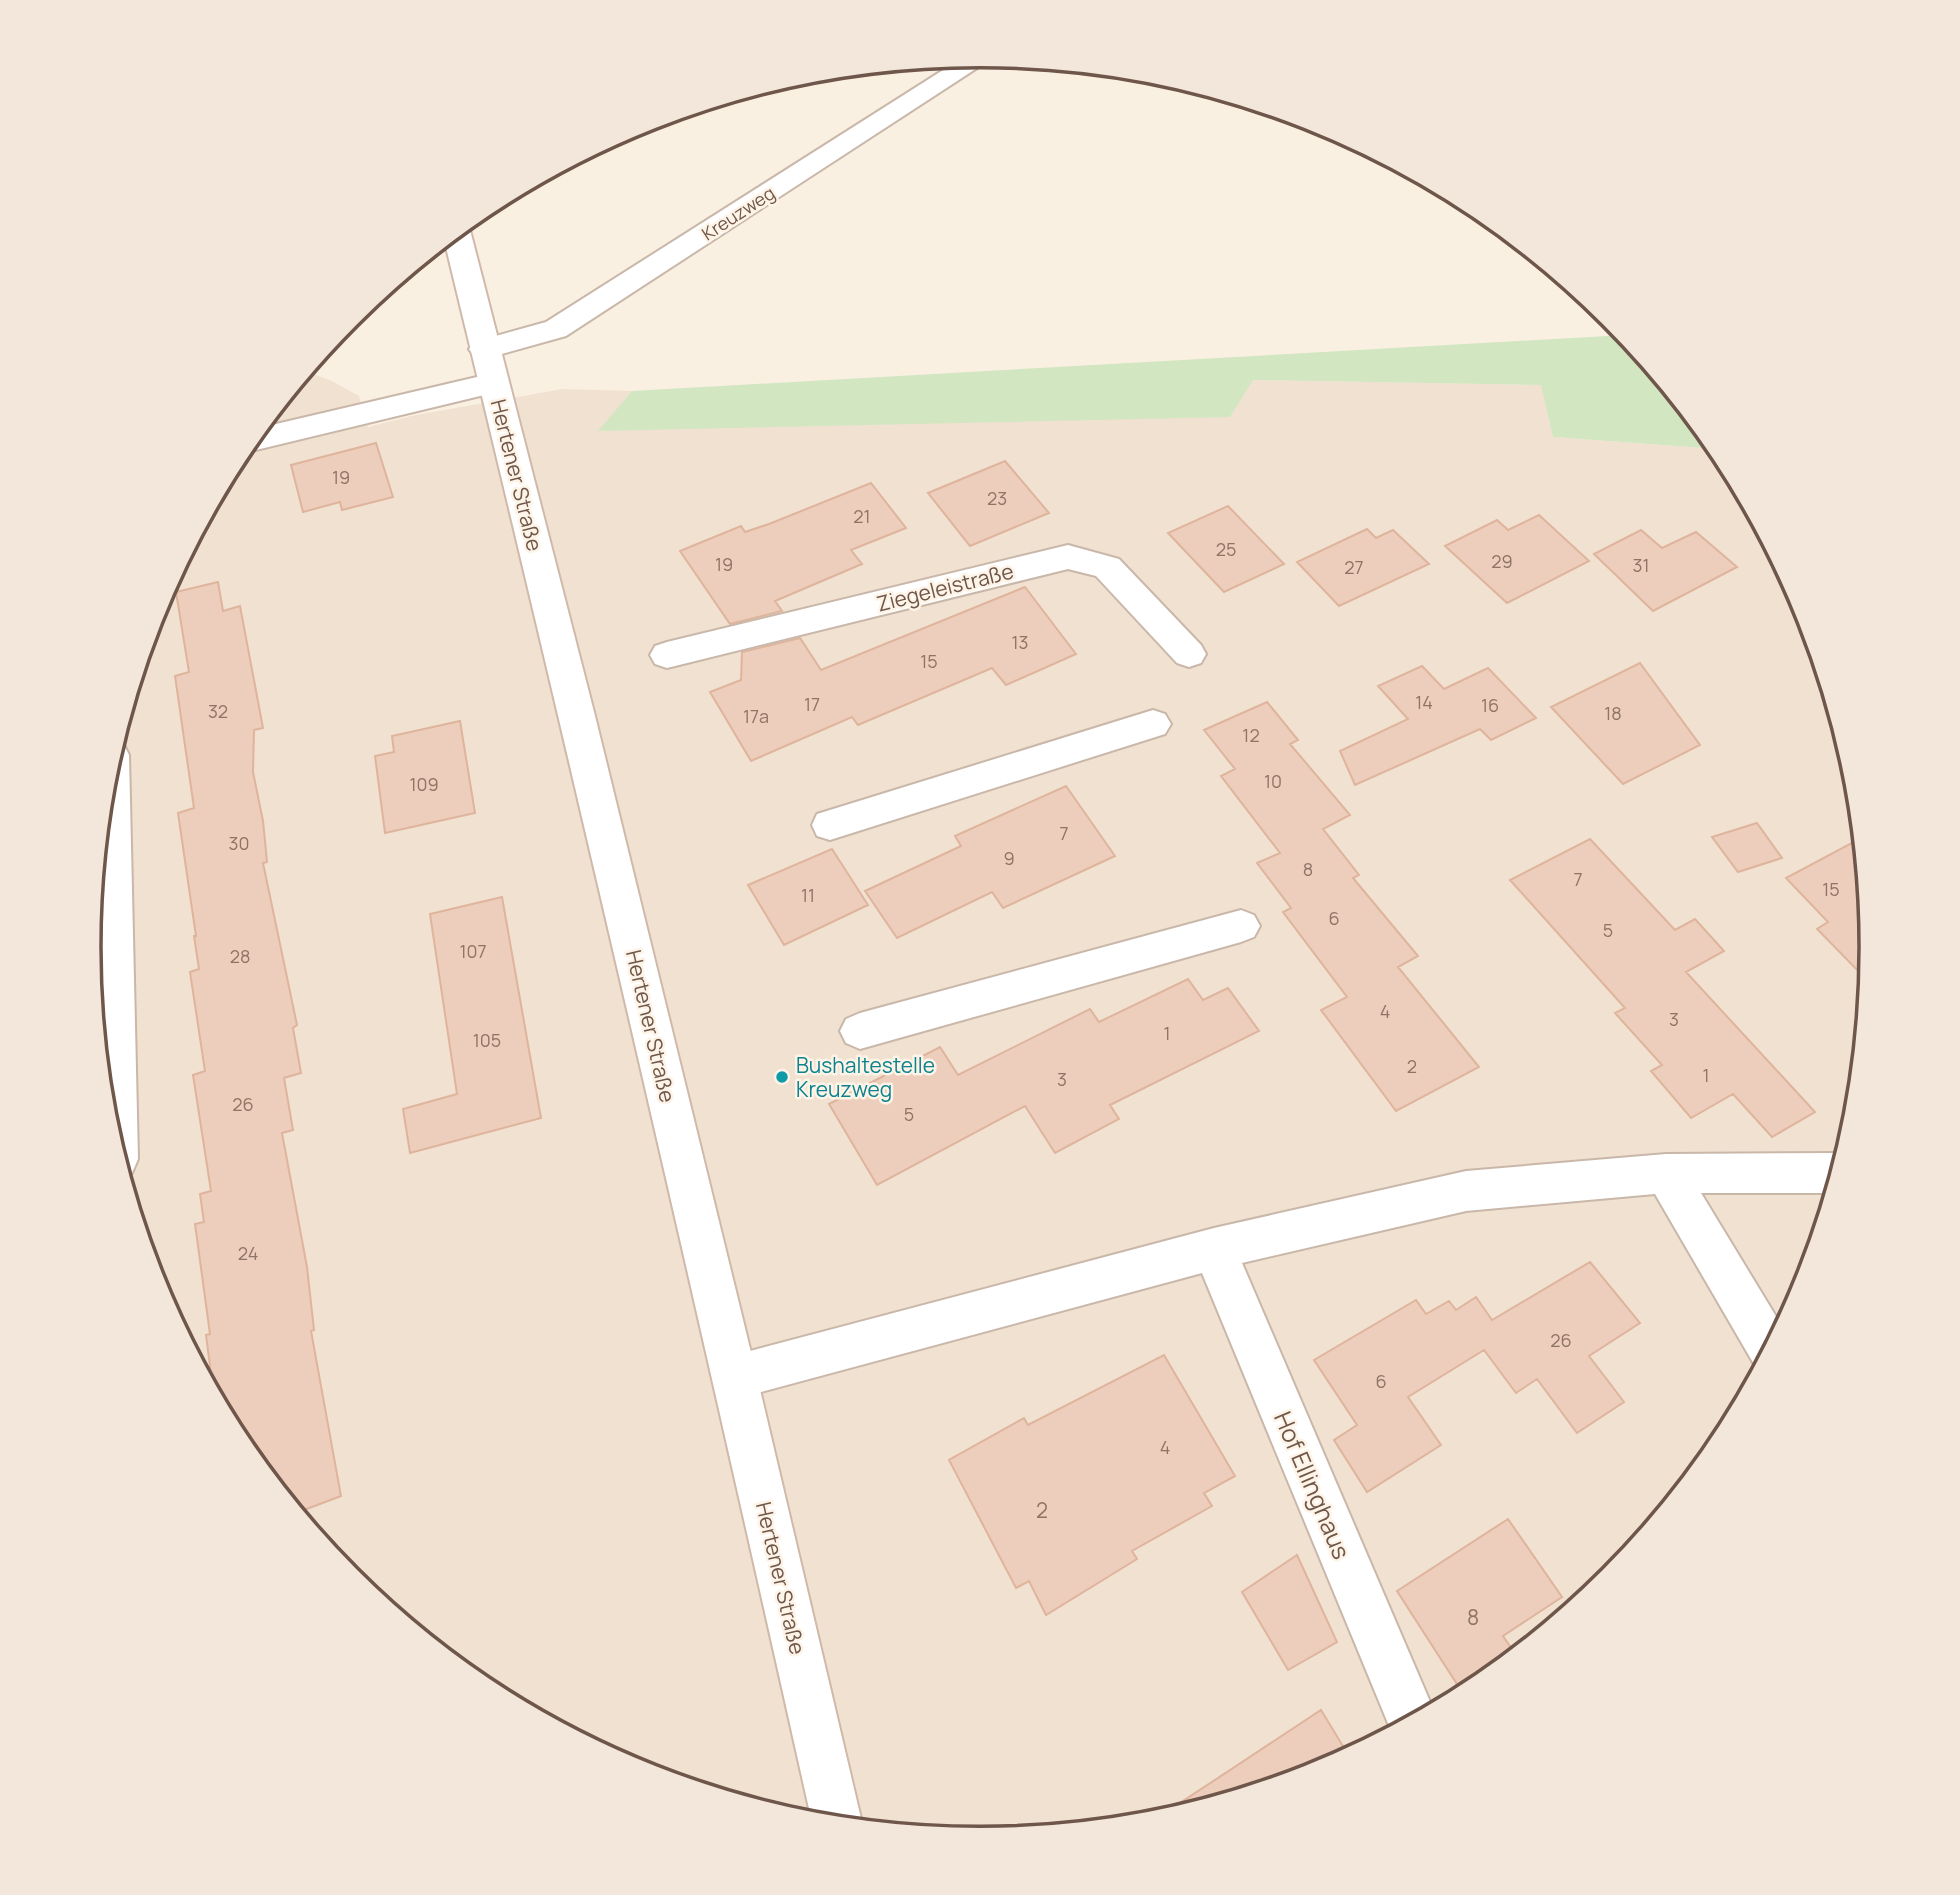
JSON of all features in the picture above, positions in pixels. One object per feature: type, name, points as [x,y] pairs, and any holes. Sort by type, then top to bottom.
[{"type":"street","name":"Kreuzweg","points":[[265,436],[489,366],[556,329],[962,69]]},
{"type":"street","name":"Hertener Straße","points":[[458,240],[577,716],[735,1377],[836,1814]]},
{"type":"street","name":"Ziegeleistraße","points":[[667,655],[1068,557],[1107,567],[1189,654]]},
{"type":"street","points":[[830,825],[1153,724]]},
{"type":"street","points":[[112,811],[116,1109]]},
{"type":"street","points":[[860,1031],[1241,926]]},
{"type":"street","points":[[735,1377],[1214,1248],[1466,1191],[1667,1174],[1829,1173]]},
{"type":"street","points":[[1667,1174],[1766,1342]]},
{"type":"street","name":"Hof Ellinghaus","points":[[1214,1248],[1410,1714]]},
{"type":"shaded area","points":[[314,374],[359,396],[368,427],[411,416],[562,389],[632,391],[600,431],[1252,380],[1542,385],[1553,437],[1703,448],[1741,508],[1769,559],[1792,611],[1813,665],[1829,720],[1852,833],[1859,948],[1852,1062],[1842,1119],[1813,1230],[1769,1336],[1711,1436],[1678,1483],[1602,1569],[1560,1609],[1468,1679],[1420,1709],[1316,1760],[1263,1780],[1152,1810],[1095,1819],[1038,1825],[922,1825],[808,1810],[752,1797],[644,1760],[591,1736],[540,1709],[445,1645],[400,1609],[319,1527],[282,1483],[219,1387],[191,1336],[147,1230],[118,1119],[108,1062],[101,948],[108,833],[131,720],[147,665],[191,559],[219,508],[282,412]]},
{"type":"green space","points":[[1611,336],[1678,412],[1703,448],[1553,437],[1541,385],[1253,380],[1230,417],[598,431],[632,391]]},
{"type":"building","points":[[376,443],[393,497],[342,510],[340,502],[303,512],[291,465]]},
{"type":"building","points":[[1005,461],[1049,513],[970,546],[928,493]]},
{"type":"building","points":[[871,483],[906,528],[851,550],[862,564],[775,601],[782,611],[730,624],[680,551],[741,526],[745,532],[769,524]]},
{"type":"building","points":[[1228,506],[1284,564],[1224,592],[1168,533]]},
{"type":"building","points":[[1539,515],[1589,561],[1507,603],[1445,546],[1497,520],[1508,530]]},
{"type":"building","points":[[1367,529],[1376,538],[1393,530],[1429,564],[1339,606],[1297,562]]},
{"type":"building","points":[[1641,530],[1662,548],[1696,532],[1737,567],[1653,611],[1594,554]]},
{"type":"building","points":[[218,582],[223,611],[240,606],[263,728],[254,730],[253,772],[263,821],[267,862],[263,863],[297,1025],[293,1028],[301,1073],[284,1078],[293,1130],[282,1133],[307,1267],[314,1330],[311,1331],[341,1496],[305,1510],[249,1436],[211,1372],[206,1335],[210,1334],[195,1224],[204,1222],[200,1194],[211,1191],[193,1075],[205,1071],[190,972],[199,969],[196,936],[178,813],[194,808],[175,676],[189,672],[176,592]]},
{"type":"building","points":[[1025,587],[1076,654],[1006,685],[992,668],[858,725],[852,717],[751,761],[710,692],[741,680],[742,652],[800,638],[821,670]]},
{"type":"building","points":[[1640,663],[1700,745],[1623,784],[1551,707]]},
{"type":"building","points":[[1422,666],[1444,689],[1488,668],[1536,718],[1491,740],[1480,729],[1355,785],[1340,751],[1408,719],[1378,686]]},
{"type":"building","points":[[1267,702],[1298,740],[1290,744],[1350,815],[1323,829],[1359,875],[1353,878],[1418,956],[1398,967],[1479,1067],[1396,1111],[1321,1010],[1347,997],[1283,912],[1291,908],[1257,863],[1280,853],[1221,776],[1235,769],[1204,730]]},
{"type":"building","points":[[460,721],[475,813],[385,833],[375,756],[394,752],[392,736]]},
{"type":"building","points":[[1066,786],[1115,856],[1003,908],[992,892],[897,938],[865,891],[961,846],[955,836]]},
{"type":"building","points":[[1757,823],[1782,858],[1738,872],[1712,837]]},
{"type":"building","points":[[1590,839],[1675,930],[1695,919],[1724,951],[1686,972],[1815,1112],[1772,1137],[1733,1094],[1691,1118],[1651,1071],[1662,1065],[1615,1013],[1625,1008],[1510,880]]},
{"type":"building","points":[[1853,842],[1857,890],[1858,971],[1817,929],[1828,922],[1786,878]]},
{"type":"building","points":[[832,849],[868,905],[784,945],[748,885]]},
{"type":"building","points":[[502,897],[541,1118],[410,1153],[403,1109],[457,1094],[430,914]]},
{"type":"building","points":[[1188,979],[1203,1000],[1228,988],[1259,1031],[1110,1105],[1119,1119],[1055,1153],[1025,1106],[877,1185],[829,1104],[940,1047],[958,1075],[1090,1009],[1099,1022]]},
{"type":"building","points":[[1590,1262],[1640,1323],[1589,1356],[1624,1402],[1577,1433],[1537,1379],[1516,1393],[1484,1350],[1408,1397],[1441,1445],[1367,1492],[1334,1440],[1357,1425],[1314,1360],[1416,1300],[1426,1314],[1449,1301],[1456,1310],[1476,1297],[1492,1320]]},
{"type":"building","points":[[1164,1355],[1235,1476],[1204,1493],[1212,1506],[1132,1551],[1137,1559],[1046,1615],[1029,1581],[1016,1588],[949,1460],[1024,1418],[1028,1425]]},
{"type":"building","points":[[1508,1519],[1562,1597],[1503,1636],[1511,1648],[1458,1685],[1397,1591]]},
{"type":"building","points":[[1297,1555],[1337,1642],[1288,1670],[1242,1592]]},
{"type":"building","points":[[1321,1710],[1344,1747],[1263,1780],[1180,1803]]},
{"type":"place","name":"Bushaltestelle Kreuzweg","points":[[782,1077]]}]
